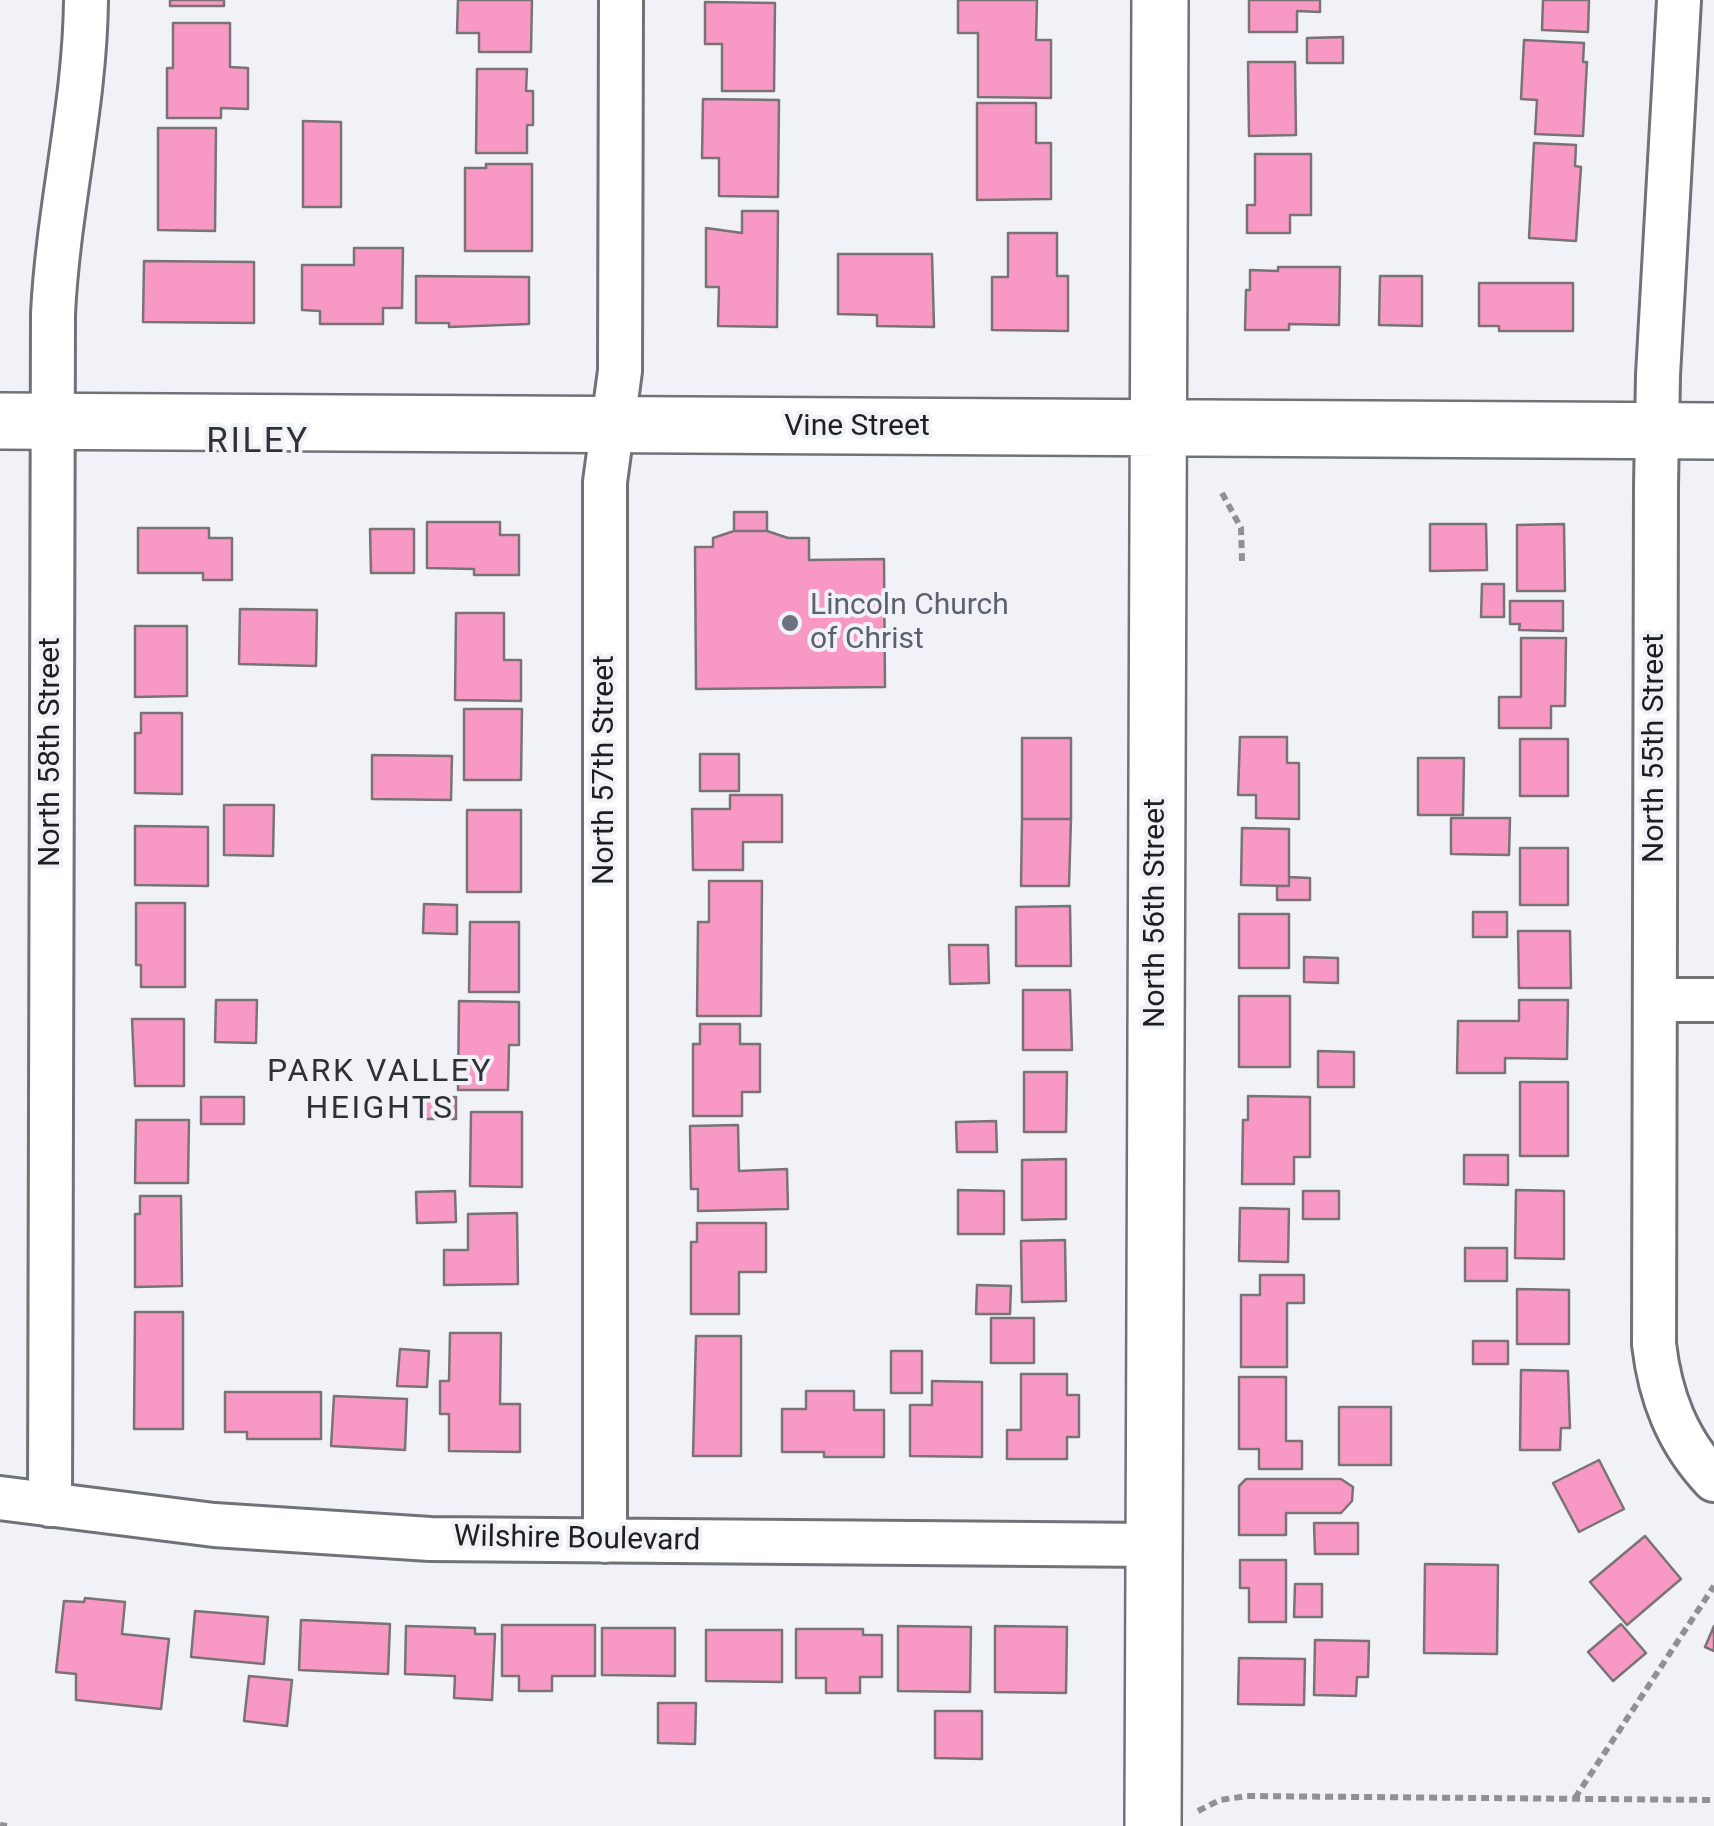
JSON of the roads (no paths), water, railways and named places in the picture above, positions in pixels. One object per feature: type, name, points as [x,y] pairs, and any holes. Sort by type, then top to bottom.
[{"type":"main road","name":"North 56th Street","points":[[1160,0],[1155,1545],[1171,1821]]},
{"type":"main road","name":"Vine Street","points":[[26,421],[1714,430]]},
{"type":"street","name":"North 58th Street","points":[[50,1505],[26,421],[56,255],[83,62],[86,0]]},
{"type":"street","name":"North 57th Street","points":[[605,1540],[605,482],[620,371],[621,0]]},
{"type":"street","name":"North 55th Street","points":[[1679,0],[1657,430],[1654,1344],[1657,1370],[1672,1420],[1714,1480]]},
{"type":"street","points":[[1655,1000],[1714,1000]]},
{"type":"street","name":"Wilshire Boulevard","points":[[0,1498],[312,1533],[430,1539],[1155,1545]]},
{"type":"place","name":"Lincoln Church of Christ","points":[[790,623]]},
{"type":"district","name":"RILEY","points":[[258,443]]},
{"type":"district","name":"PARK VALLEY HEIGHTS","points":[[380,1092]]}]
